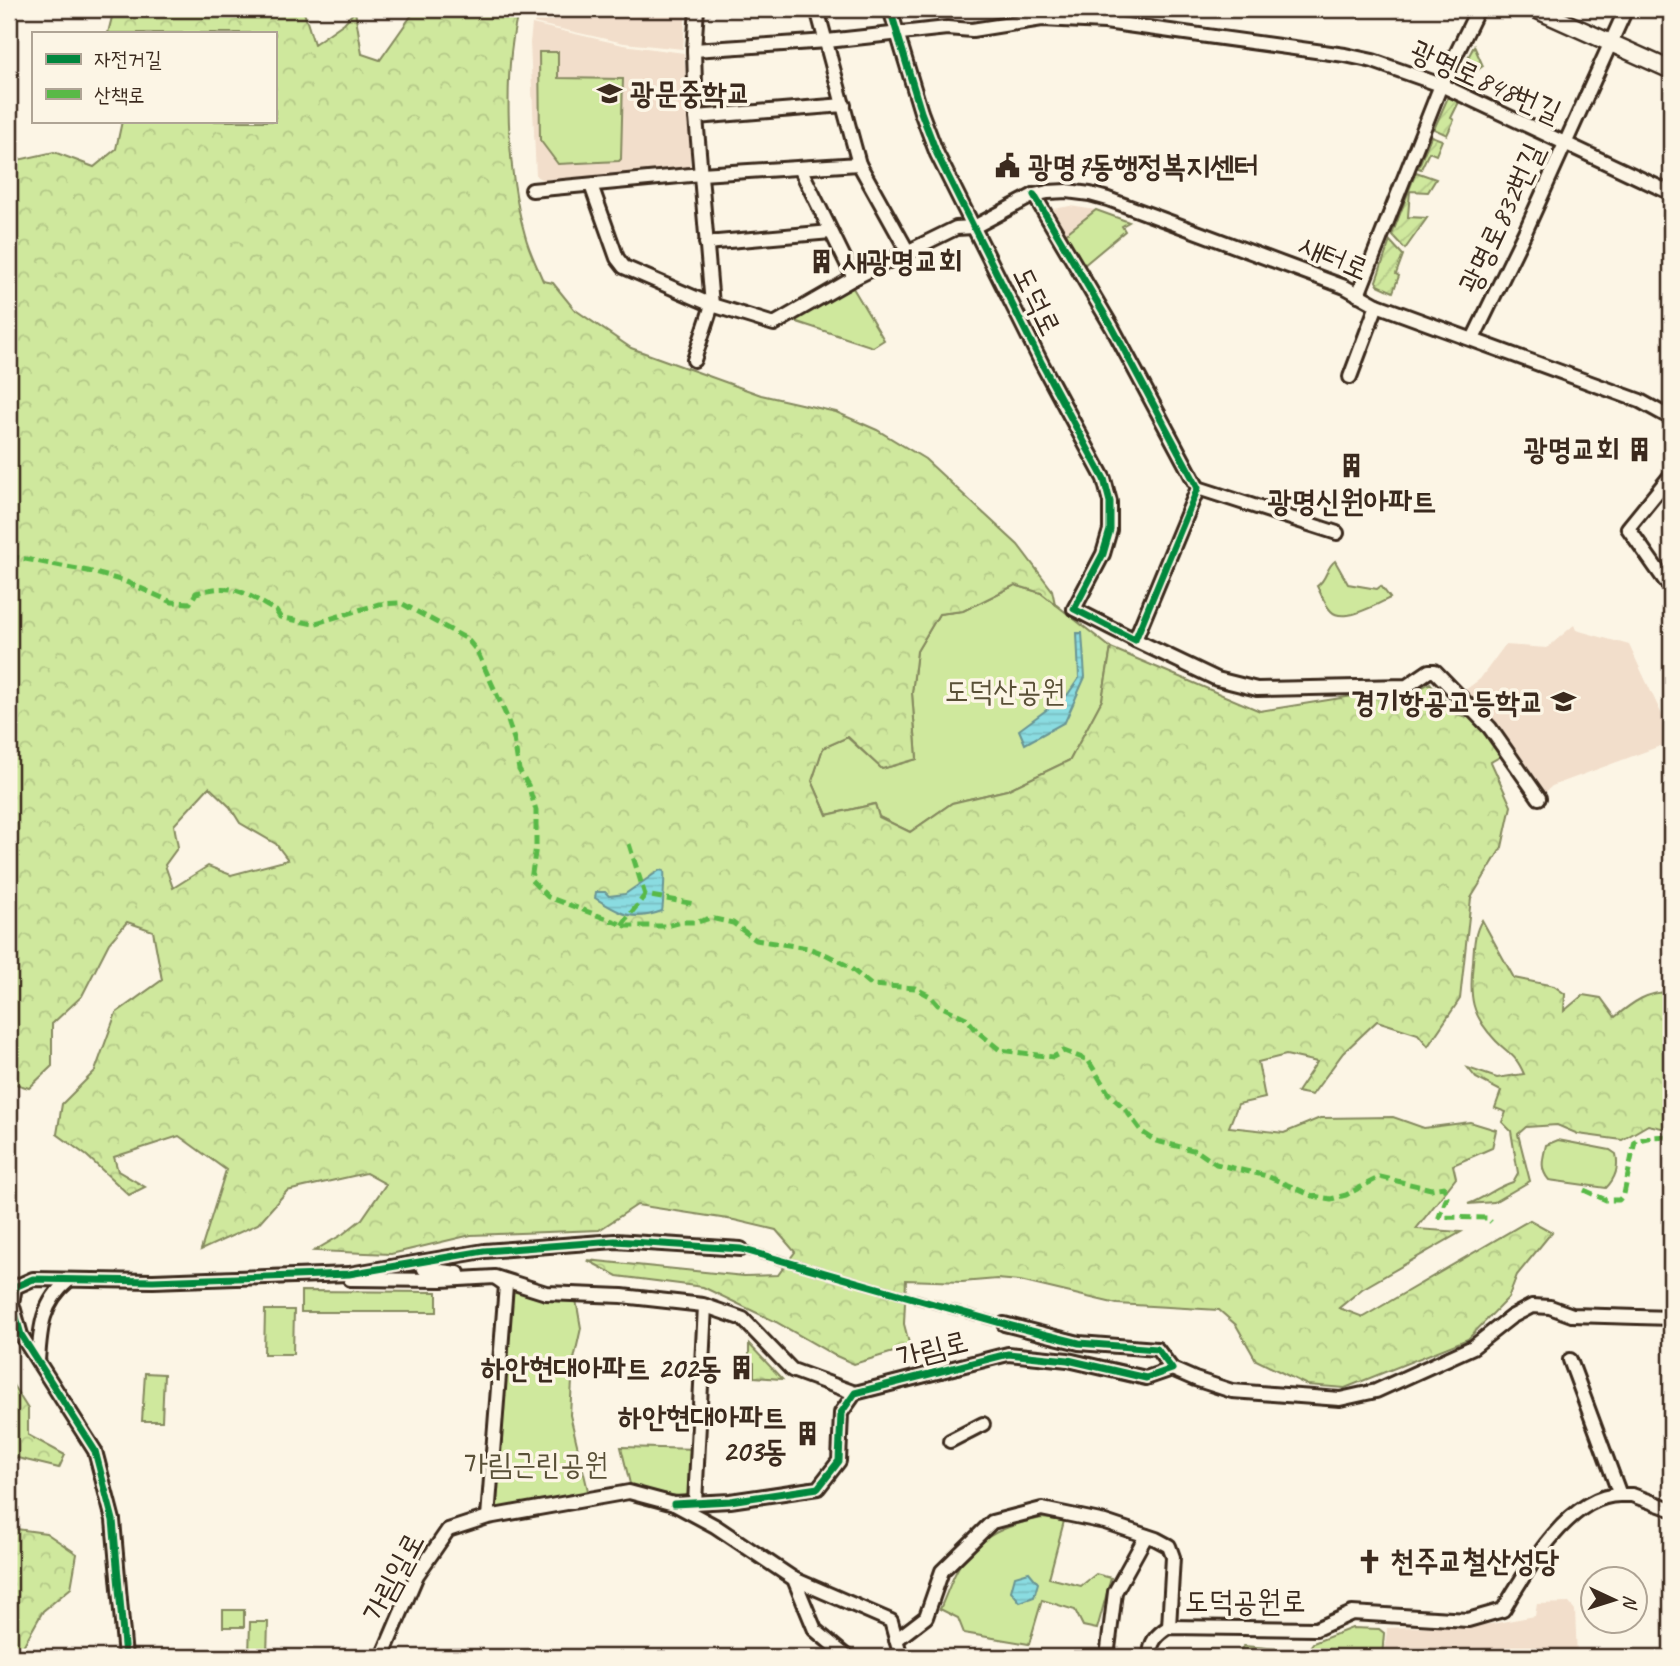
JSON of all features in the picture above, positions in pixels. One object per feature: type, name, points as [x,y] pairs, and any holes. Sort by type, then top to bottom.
[{"type":"main road","points":[[1535,9],[1671,70]]},
{"type":"street","points":[[694,360],[712,305],[696,117],[694,50],[697,9]]},
{"type":"street","points":[[817,9],[859,164],[908,252]]},
{"type":"street","name":"도덕로","points":[[890,9],[937,154],[1106,486],[1110,502],[1110,530],[1103,554],[1074,609],[1135,640]]},
{"type":"street","points":[[1357,295],[1441,85],[1478,9]]},
{"type":"street","name":"광명로832번길","points":[[1473,339],[1626,9]]},
{"type":"street","name":"광명로848번길","points":[[694,50],[827,41],[947,28],[972,30],[1042,19],[1105,22],[1345,55],[1373,61],[1441,85],[1671,193]]},
{"type":"street","points":[[696,117],[844,105]]},
{"type":"street","points":[[531,190],[701,174],[859,164]]},
{"type":"street","points":[[800,168],[854,278]]},
{"type":"street","name":"새터로","points":[[590,185],[617,258],[624,267],[712,305],[774,324],[854,278],[956,228],[974,227],[1034,195],[1067,191],[1108,199],[1345,287],[1377,304],[1640,401],[1671,418]]},
{"type":"street","points":[[1034,195],[1112,327],[1198,488],[1337,533]]},
{"type":"street","points":[[706,243],[831,232]]},
{"type":"street","points":[[1350,377],[1377,304]]},
{"type":"street","points":[[1671,475],[1628,528],[1671,589]]},
{"type":"street","points":[[1198,488],[1135,640],[1217,679],[1256,689],[1407,686],[1429,671],[1436,671],[1490,728],[1539,797]]},
{"type":"street","points":[[125,1657],[113,1520],[96,1451],[21,1335],[12,1303],[15,1287],[33,1279],[153,1281],[349,1274],[484,1251],[615,1241],[741,1249]]},
{"type":"street","points":[[421,1262],[424,1269],[495,1277],[546,1293],[622,1296],[705,1306],[743,1319],[792,1370],[855,1393],[841,1413],[839,1461],[818,1488],[730,1501],[674,1504]]},
{"type":"street","points":[[308,1275],[357,1280],[495,1277],[506,1285],[488,1517]]},
{"type":"street","points":[[38,1361],[40,1329],[49,1303],[55,1291],[69,1280]]},
{"type":"street","points":[[27,1282],[46,1288],[49,1303]]},
{"type":"street","points":[[695,1503],[705,1306]]},
{"type":"street","points":[[1172,1369],[1232,1391],[1340,1399],[1376,1391],[1473,1347],[1511,1317],[1532,1306],[1550,1307],[1572,1315],[1671,1318]]},
{"type":"street","name":"가림로","points":[[855,1393],[1008,1354],[1068,1360],[1146,1378],[1172,1369],[1157,1349],[1079,1343],[1004,1324]]},
{"type":"street","points":[[1570,1360],[1620,1495],[1632,1495],[1671,1509]]},
{"type":"street","points":[[950,1441],[983,1424]]},
{"type":"street","name":"가림일로","points":[[382,1657],[417,1575],[448,1530],[488,1517],[629,1492],[674,1504],[715,1526],[793,1578],[891,1621],[896,1640]]},
{"type":"street","name":"도덕공원로","points":[[1150,1657],[1150,1648],[1156,1636],[1169,1628],[1316,1629],[1352,1613],[1468,1620],[1503,1610],[1526,1571],[1558,1529],[1581,1510],[1609,1495],[1620,1495]]},
{"type":"street","points":[[901,1657],[896,1640],[926,1617],[942,1571],[992,1522],[1042,1509],[1105,1522],[1169,1546],[1173,1557],[1169,1628]]},
{"type":"street","points":[[1107,1657],[1115,1592],[1146,1536]]},
{"type":"street","points":[[793,1578],[815,1630],[847,1657]]},
{"type":"shaded area","points":[[538,9],[686,9],[683,49],[624,43],[534,23]]},
{"type":"shaded area","name":"광문중학교","points":[[532,24],[623,45],[684,53],[690,168],[542,180],[536,176],[530,43]]},
{"type":"shaded area","points":[[1070,206],[1096,210],[1064,235],[1052,214],[1053,209]]},
{"type":"shaded area","name":"경기항공고등학교","points":[[1574,625],[1576,630],[1629,645],[1671,734],[1671,742],[1552,786],[1539,798],[1464,691],[1480,679],[1505,645],[1547,648]]},
{"type":"shaded area","points":[[1569,1603],[1575,1610],[1577,1657],[1384,1657],[1387,1628],[1491,1624],[1535,1616],[1537,1604]]},
{"type":"green space","points":[[114,9],[303,9],[314,44],[344,23],[355,11],[362,54],[380,60],[416,9],[519,9],[510,62],[511,152],[525,235],[543,281],[553,283],[574,309],[631,348],[761,395],[836,412],[877,430],[925,459],[1018,545],[1052,590],[1055,604],[1041,593],[1015,585],[963,611],[939,614],[917,651],[912,693],[917,759],[882,769],[848,737],[823,748],[812,781],[827,815],[875,804],[879,817],[910,832],[952,803],[1007,790],[1070,760],[1102,700],[1111,648],[1260,711],[1359,695],[1403,698],[1430,683],[1456,714],[1476,719],[1503,755],[1491,762],[1511,806],[1502,847],[1471,898],[1460,999],[1428,1046],[1418,1034],[1377,1021],[1343,1053],[1312,1095],[1297,1092],[1317,1062],[1286,1055],[1258,1062],[1265,1098],[1238,1104],[1229,1127],[1284,1133],[1320,1118],[1393,1117],[1424,1128],[1470,1122],[1496,1130],[1492,1148],[1453,1165],[1456,1178],[1416,1229],[1461,1232],[1362,1289],[1339,1308],[1363,1317],[1530,1220],[1552,1232],[1517,1275],[1508,1298],[1468,1339],[1345,1388],[1307,1385],[1256,1360],[1236,1325],[1219,1310],[1117,1304],[1020,1281],[906,1280],[904,1324],[910,1347],[854,1364],[703,1287],[617,1276],[587,1260],[744,1276],[778,1275],[795,1252],[776,1230],[734,1220],[637,1205],[599,1230],[471,1235],[391,1254],[314,1251],[362,1219],[386,1184],[366,1173],[287,1191],[258,1224],[201,1250],[226,1170],[179,1136],[114,1157],[118,1171],[145,1187],[129,1195],[87,1156],[57,1134],[62,1104],[95,1071],[116,1013],[162,980],[153,931],[127,922],[109,943],[82,996],[52,1024],[52,1066],[29,1088],[9,1082],[9,750],[12,747],[9,744],[9,162],[54,152],[94,167],[116,149],[122,122],[276,122],[276,32],[108,32]],"holes":[[[209,787],[230,807],[240,823],[276,844],[288,860],[231,875],[208,866],[173,888],[165,865],[178,847],[174,825]]]},
{"type":"green space","points":[[1474,46],[1483,66],[1472,74],[1463,91],[1453,86]]},
{"type":"green space","points":[[539,52],[558,52],[558,78],[623,79],[619,161],[558,164],[540,140]]},
{"type":"green space","points":[[1449,95],[1460,100],[1451,118],[1454,120],[1447,135],[1434,129]]},
{"type":"green space","points":[[1431,136],[1442,140],[1436,155],[1429,152],[1421,169],[1418,168]]},
{"type":"green space","points":[[1416,172],[1436,179],[1428,192],[1410,191],[1408,217],[1427,218],[1405,249],[1392,235]]},
{"type":"green space","points":[[1096,210],[1129,222],[1122,226],[1125,231],[1083,266],[1064,235]]},
{"type":"green space","points":[[1390,241],[1403,255],[1393,292],[1378,285],[1376,281]]},
{"type":"green space","points":[[853,288],[884,340],[873,347],[788,319]]},
{"type":"green space","points":[[1335,561],[1348,584],[1377,589],[1381,586],[1390,598],[1352,614],[1336,614],[1331,611],[1317,586]]},
{"type":"green space","name":"도덕산공원","points":[[1015,585],[1041,593],[1111,648],[1102,700],[1070,760],[1007,790],[952,803],[910,832],[879,817],[875,804],[827,815],[812,781],[823,748],[847,737],[882,769],[917,759],[912,693],[917,651],[939,614],[963,611]]},
{"type":"green space","points":[[1482,920],[1514,978],[1554,986],[1565,994],[1564,1011],[1583,995],[1601,998],[1615,1017],[1641,999],[1655,993],[1671,992],[1671,1130],[1648,1125],[1622,1140],[1578,1134],[1557,1125],[1526,1127],[1518,1134],[1530,1181],[1494,1202],[1468,1204],[1513,1182],[1518,1173],[1511,1131],[1502,1122],[1506,1112],[1495,1108],[1501,1091],[1476,1078],[1468,1068],[1497,1078],[1524,1074],[1515,1059],[1481,1023],[1474,1005],[1471,985],[1474,945]]},
{"type":"green space","points":[[1558,1140],[1610,1150],[1616,1154],[1616,1172],[1606,1188],[1549,1180],[1543,1168],[1546,1145]]},
{"type":"green space","name":"가림근린공원","points":[[506,1285],[575,1294],[581,1328],[573,1364],[570,1415],[590,1499],[488,1517]]},
{"type":"green space","points":[[301,1291],[437,1292],[437,1312],[301,1312]]},
{"type":"green space","points":[[265,1310],[294,1310],[293,1354],[264,1354]]},
{"type":"green space","points":[[749,1344],[782,1379],[754,1377],[754,1363],[749,1362]]},
{"type":"green space","points":[[145,1373],[164,1374],[162,1421],[142,1421]]},
{"type":"green space","points":[[9,1379],[28,1409],[28,1435],[65,1455],[59,1468],[9,1456]]},
{"type":"green space","points":[[621,1447],[698,1449],[695,1499],[631,1488]]},
{"type":"green space","points":[[1042,1518],[1064,1521],[1049,1578],[1081,1586],[1096,1574],[1111,1578],[1097,1629],[1083,1626],[1075,1610],[1042,1600],[1029,1644],[964,1633],[958,1618],[940,1609],[961,1563],[968,1553],[986,1538]]},
{"type":"green space","points":[[9,1528],[46,1533],[77,1554],[71,1588],[43,1611],[17,1657],[9,1657]]},
{"type":"green space","points":[[223,1610],[244,1610],[244,1627],[223,1627]]},
{"type":"green space","points":[[250,1622],[268,1622],[267,1656],[249,1656]]},
{"type":"green space","points":[[1352,1628],[1379,1629],[1384,1633],[1382,1657],[1316,1657],[1308,1650],[1313,1643]]},
{"type":"green space","points":[[1244,1646],[1279,1649],[1285,1657],[1238,1657]]},
{"type":"water","points":[[1077,633],[1082,633],[1085,677],[1065,722],[1025,744],[1019,730],[1068,694],[1079,678]]},
{"type":"water","points":[[660,870],[664,871],[662,911],[643,916],[627,915],[595,898],[596,892],[605,892],[609,896],[625,894]]},
{"type":"water","points":[[1029,1572],[1038,1583],[1034,1597],[1020,1602],[1011,1591],[1015,1576]]},
{"type":"tunnel","points":[[741,1249],[1004,1324]]},
{"type":"marked path","points":[[9,556],[88,571],[124,581],[172,602],[190,603],[196,593],[220,588],[238,591],[276,611],[280,617],[313,624],[379,604],[401,603],[467,639],[477,651],[506,715],[514,739],[519,770],[528,785],[536,810],[536,846],[531,880],[548,897],[626,926],[666,926],[710,918],[733,923],[756,940],[808,948],[848,966],[871,985],[915,988],[930,996],[938,1005],[966,1018],[1000,1050],[1053,1057],[1064,1051],[1088,1060],[1109,1094],[1125,1109],[1142,1132],[1156,1141],[1197,1151],[1216,1164],[1267,1176],[1313,1196],[1331,1199],[1346,1195],[1380,1177],[1431,1189],[1444,1187],[1447,1197],[1439,1217],[1487,1218],[1491,1222]]},
{"type":"marked path","points":[[629,844],[645,895]]},
{"type":"marked path","points":[[622,925],[645,895],[695,904]]},
{"type":"marked path","points":[[1584,1190],[1606,1200],[1619,1200],[1624,1194],[1635,1141],[1671,1136]]},
{"type":"cycle path","points":[[890,9],[921,112],[937,154],[1042,364],[1104,479],[1110,502],[1110,530],[1103,554],[1074,609],[1135,640],[1198,488],[1112,327],[1034,195]]},
{"type":"cycle path","points":[[125,1657],[113,1520],[95,1451],[21,1335],[12,1303],[15,1287],[33,1279],[153,1281],[349,1274],[484,1251],[615,1241],[741,1249],[1079,1343],[1157,1349],[1172,1369],[1146,1378],[1068,1360],[1008,1354],[855,1393],[841,1413],[839,1461],[818,1488],[730,1501],[674,1504]]},
{"type":"place","name":"광문중학교","points":[[610,93]]},
{"type":"place","name":"광명7동행정복지센터","points":[[1008,166]]},
{"type":"place","name":"새광명교회","points":[[822,261]]},
{"type":"place","name":"광명교회","points":[[1640,449]]},
{"type":"place","name":"광명신원아파트","points":[[1352,466]]},
{"type":"place","name":"경기항공고등학교","points":[[1564,702]]},
{"type":"place","name":"하안현대아파트 202동","points":[[742,1368]]},
{"type":"place","name":"하안현대아파트 203동","points":[[807,1434]]},
{"type":"place","name":"천주교철산성당","points":[[1370,1561]]}]
